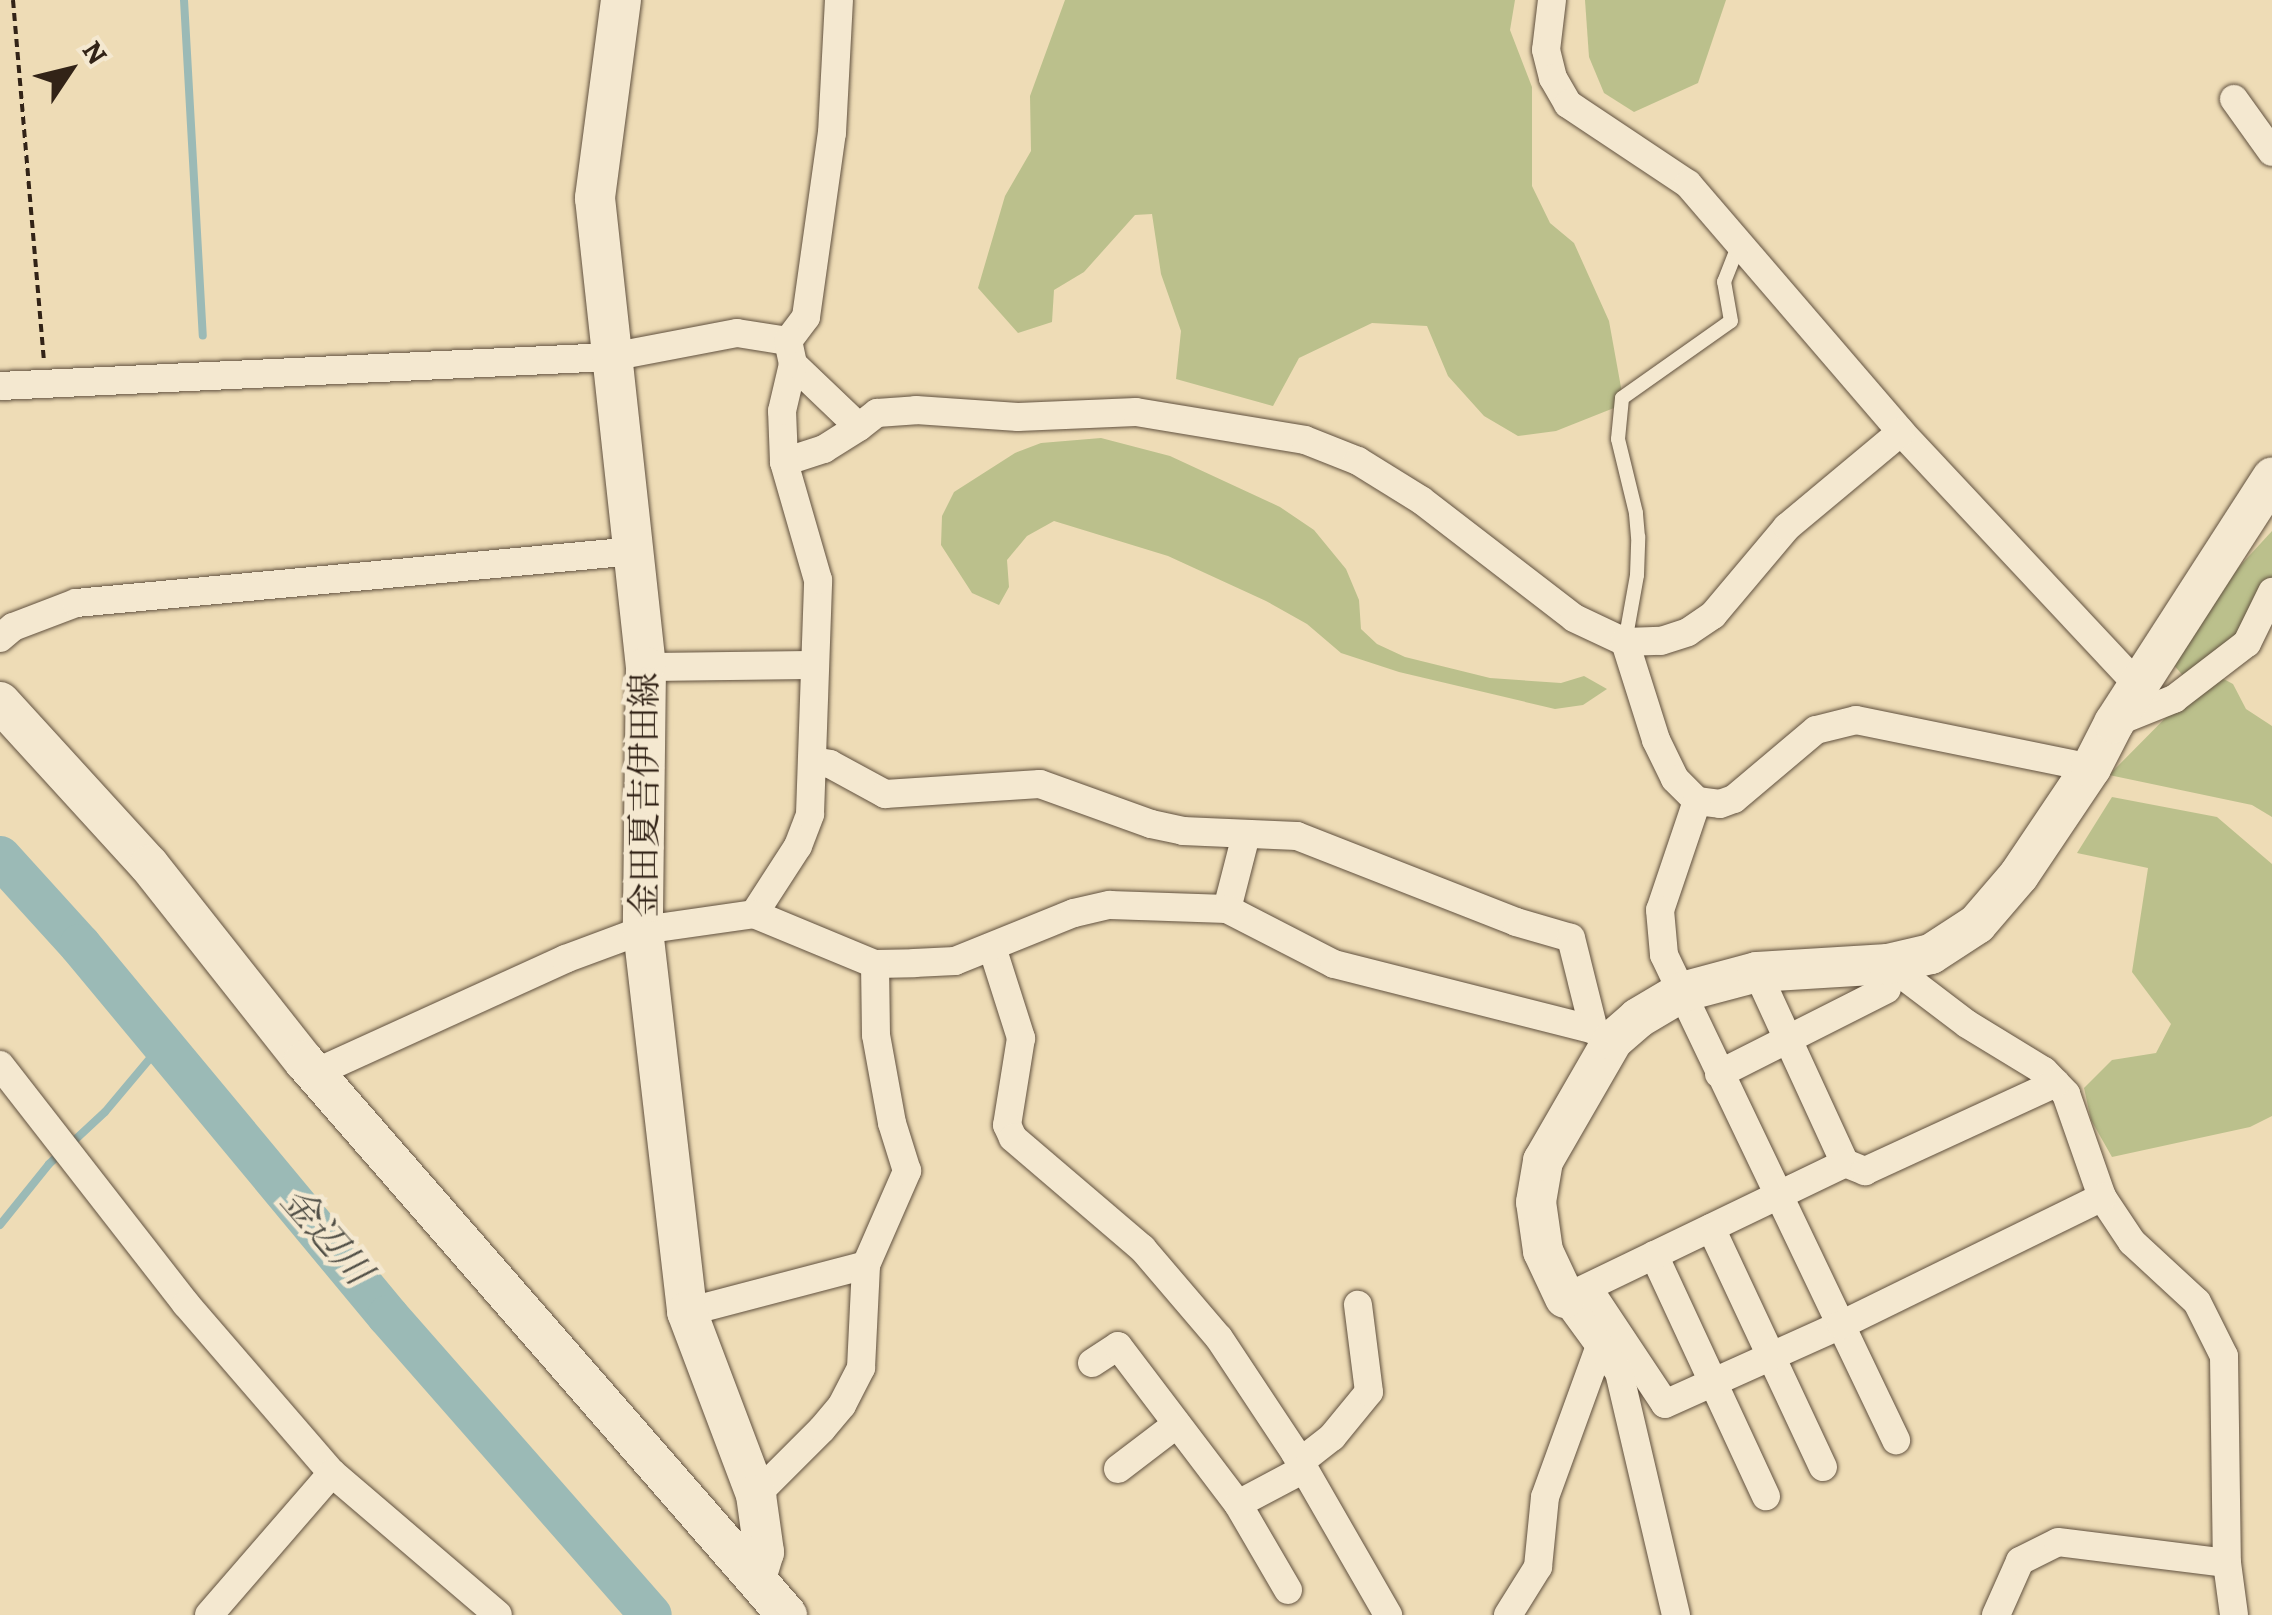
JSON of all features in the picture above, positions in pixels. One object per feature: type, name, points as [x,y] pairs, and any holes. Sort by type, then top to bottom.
[{"type":"main road","name":"金田夏吉伊田線","points":[[622,0],[594,198],[646,667],[643,930],[687,1312],[756,1495],[767,1604]]},
{"type":"main road","points":[[1576,1293],[1543,1251],[1536,1202],[1543,1161],[1604,1035],[1682,992],[1757,972],[1887,976],[1977,924],[2020,876],[2272,478]]},
{"type":"main road","name":"金田夏吉伊田線","points":[[0,702],[149,865],[314,1073],[767,1604]]},
{"type":"street","points":[[754,914],[798,846],[810,814],[818,580],[784,462],[783,400],[791,353],[806,317],[832,133],[839,0]]},
{"type":"street","points":[[1552,0],[1546,50],[1553,78],[1568,104],[1677,175],[1901,432],[2140,688]]},
{"type":"street","points":[[2234,99],[2272,152]]},
{"type":"street","points":[[0,386],[611,357],[737,333],[791,353],[859,427]]},
{"type":"street","points":[[784,462],[824,450],[877,413],[916,410],[1018,417],[1136,412],[1305,440],[1358,461],[1422,500],[1574,618],[1624,642],[1661,642],[1688,632],[1713,615],[1787,527],[1901,432]]},
{"type":"street","points":[[0,638],[13,626],[76,602],[634,551]]},
{"type":"street","points":[[2114,723],[2174,699],[2246,643],[2272,592]]},
{"type":"street","points":[[1624,642],[1656,740],[1674,778],[1697,801],[1720,804],[1734,799],[1816,730],[1856,720],[2091,768]]},
{"type":"street","points":[[646,667],[814,665]]},
{"type":"street","points":[[812,760],[830,764],[884,794],[1040,784],[1151,824],[1246,835],[1297,836],[1516,922],[1571,938],[1604,1035]]},
{"type":"street","points":[[1697,801],[1660,910],[1664,955],[1896,1440]]},
{"type":"street","points":[[1227,909],[1246,835]]},
{"type":"street","points":[[314,1073],[565,958],[643,930],[754,914],[875,964],[955,961],[1074,913],[1110,905],[1227,909],[1334,964],[1604,1035]]},
{"type":"street","points":[[992,947],[1021,1038],[1007,1125],[1012,1138],[1142,1248],[1219,1338],[1302,1466],[1388,1615]]},
{"type":"street","points":[[756,1495],[822,1429],[856,1378],[865,1334],[866,1265],[907,1171],[892,1123],[876,1035],[875,964]]},
{"type":"street","points":[[1757,972],[1785,1040],[1845,1163],[1865,1171],[2056,1083]]},
{"type":"street","points":[[1720,1074],[1785,1040],[1887,976],[2056,1083],[2066,1094],[2102,1197],[2132,1242],[2197,1302],[2224,1356],[2228,1563],[2234,1615]]},
{"type":"street","points":[[0,1066],[186,1304],[332,1474],[498,1615]]},
{"type":"street","points":[[1576,1293],[1845,1163]]},
{"type":"street","points":[[1576,1293],[1665,1404],[1841,1326],[2102,1197]]},
{"type":"street","points":[[1711,1228],[1823,1467]]},
{"type":"street","points":[[1654,1255],[1766,1496]]},
{"type":"street","points":[[687,1312],[866,1265]]},
{"type":"street","points":[[1576,1293],[1619,1372],[1667,1591],[1676,1615]]},
{"type":"street","points":[[1238,1504],[1302,1466],[1369,1392],[1358,1305]]},
{"type":"street","points":[[1508,1615],[1538,1567],[1545,1497],[1600,1343]]},
{"type":"street","points":[[1092,1363],[1118,1346],[1238,1504],[1288,1590]]},
{"type":"street","points":[[1118,1469],[1177,1424]]},
{"type":"street","points":[[209,1615],[332,1474]]},
{"type":"street","points":[[1996,1615],[2020,1561],[2058,1542],[2228,1563]]},
{"type":"lane","points":[[1624,642],[1637,575],[1638,537],[1618,439],[1622,398],[1730,321],[1724,282],[1739,244]]},
{"type":"path","points":[[12,0],[46,384]]},
{"type":"green space","points":[[1065,0],[1515,0],[1510,30],[1532,87],[1532,186],[1550,223],[1574,243],[1609,321],[1624,404],[1556,431],[1518,436],[1484,416],[1448,376],[1427,326],[1372,323],[1299,358],[1273,406],[1176,379],[1181,331],[1161,274],[1152,214],[1135,215],[1084,272],[1054,290],[1052,322],[1018,333],[978,288],[1005,196],[1031,151],[1030,96]]},
{"type":"green space","points":[[1585,0],[1726,0],[1698,83],[1634,112],[1604,93],[1589,57]]},
{"type":"green space","points":[[1101,438],[1170,456],[1280,507],[1314,530],[1346,569],[1359,600],[1361,629],[1377,644],[1405,657],[1490,678],[1561,683],[1584,676],[1607,689],[1583,705],[1555,709],[1399,672],[1341,653],[1307,624],[1266,601],[1168,556],[1054,521],[1027,536],[1007,560],[1009,587],[999,605],[972,593],[941,545],[942,516],[954,492],[1015,453],[1041,443]]},
{"type":"green space","points":[[2272,531],[2272,584],[2243,634],[2185,678],[2172,663],[2238,568]]},
{"type":"green space","points":[[2216,675],[2233,684],[2246,709],[2272,726],[2272,817],[2252,805],[2109,775],[2195,688]]},
{"type":"green space","points":[[2112,797],[2217,817],[2272,864],[2272,1116],[2250,1127],[2112,1157],[2091,1120],[2084,1088],[2112,1060],[2156,1053],[2171,1024],[2132,972],[2148,868],[2077,853]]},
{"type":"waterway","points":[[184,0],[203,335]]},
{"type":"waterway","name":"金辺川","points":[[0,857],[80,945],[388,1316],[651,1615]]},
{"type":"waterway","points":[[0,1225],[49,1164],[105,1112],[162,1044]]}]
